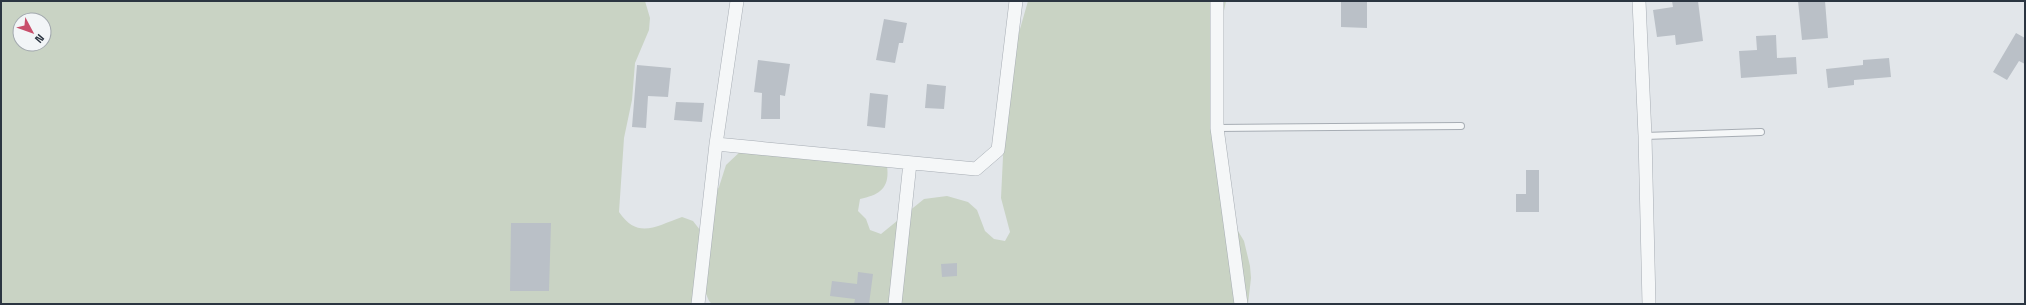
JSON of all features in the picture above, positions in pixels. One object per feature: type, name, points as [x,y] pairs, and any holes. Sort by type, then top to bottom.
[{"type":"street","points":[[698,304],[716,144],[737,1]]},
{"type":"street","points":[[716,144],[976,168],[998,150],[1016,1]]},
{"type":"street","points":[[1217,1],[1217,128],[1242,304]]},
{"type":"street","points":[[1639,1],[1646,136],[1649,304]]},
{"type":"street","points":[[895,304],[910,162]]},
{"type":"lane","points":[[1217,128],[1461,126]]},
{"type":"lane","points":[[1646,136],[1761,132]]},
{"type":"green space","points":[[1,1],[645,1],[650,18],[649,30],[635,63],[632,100],[624,138],[619,212],[626,221],[633,226],[640,228],[656,227],[682,217],[693,221],[700,230],[694,304],[1,304]]},
{"type":"green space","points":[[1028,1],[1226,1],[1213,65],[1226,211],[1244,241],[1250,266],[1251,278],[1248,304],[712,304],[709,301],[704,289],[707,206],[719,187],[726,165],[743,149],[753,143],[765,142],[788,145],[887,166],[887,180],[882,189],[878,193],[860,199],[858,211],[866,219],[870,230],[881,234],[924,199],[947,196],[968,202],[977,210],[985,231],[994,239],[1005,241],[1010,232],[1001,198],[1004,136],[1016,43]]},
{"type":"building","points":[[1341,1],[1367,1],[1367,28],[1341,27]]},
{"type":"building","points":[[1672,1],[1698,1],[1703,41],[1676,45],[1675,35],[1657,37],[1653,10],[1673,7]]},
{"type":"building","points":[[1798,1],[1825,1],[1828,38],[1802,40]]},
{"type":"building","points":[[884,19],[907,23],[903,43],[899,43],[895,63],[876,60]]},
{"type":"building","points":[[2016,33],[2025,38],[2025,64],[2019,61],[2007,80],[1993,72]]},
{"type":"building","points":[[1776,35],[1777,58],[1796,57],[1797,74],[1741,78],[1739,51],[1757,50],[1756,36]]},
{"type":"building","points":[[1889,58],[1891,77],[1854,80],[1854,85],[1828,88],[1826,69],[1863,65],[1863,60]]},
{"type":"building","points":[[758,60],[790,64],[785,96],[780,95],[780,119],[761,119],[762,93],[754,92]]},
{"type":"building","points":[[637,65],[671,68],[668,97],[648,96],[646,128],[632,127]]},
{"type":"building","points":[[927,84],[946,86],[944,109],[925,108]]},
{"type":"building","points":[[870,93],[888,95],[885,128],[867,126]]},
{"type":"building","points":[[676,102],[704,103],[702,122],[674,120]]},
{"type":"building","points":[[1526,170],[1539,170],[1539,212],[1516,212],[1516,194],[1526,194]]},
{"type":"building","points":[[511,223],[551,223],[549,291],[510,291]]},
{"type":"building","points":[[957,263],[957,276],[942,277],[941,264]]},
{"type":"building","points":[[858,272],[873,274],[869,304],[854,304],[855,299],[830,296],[832,281],[857,284]]}]
